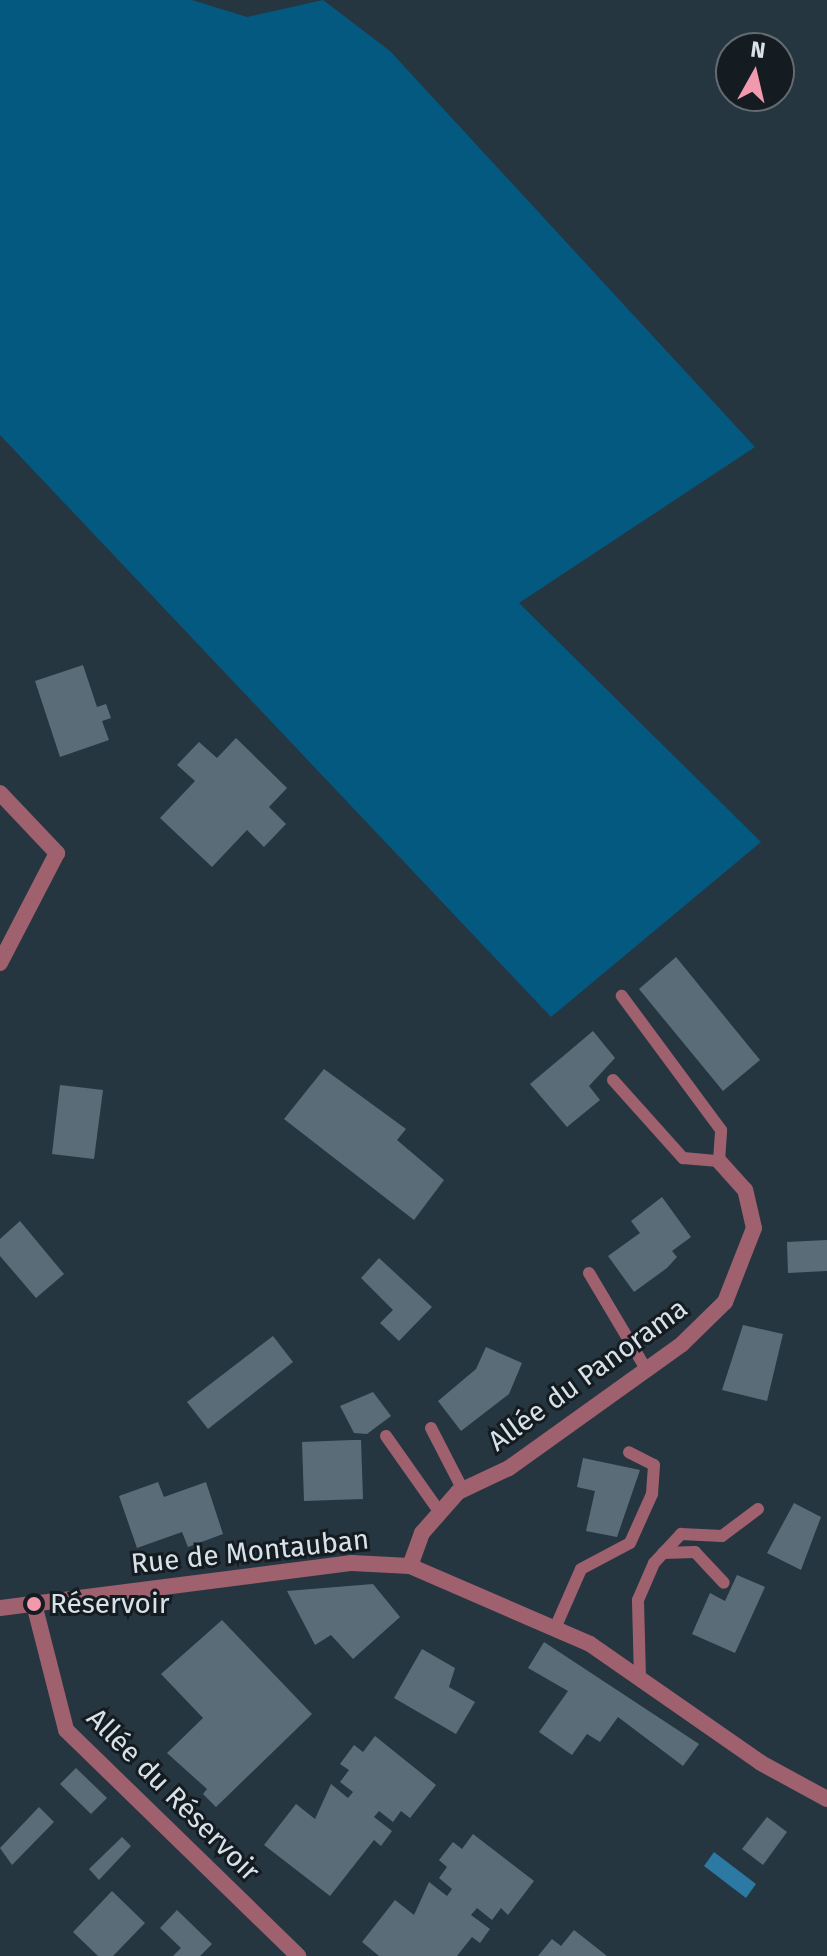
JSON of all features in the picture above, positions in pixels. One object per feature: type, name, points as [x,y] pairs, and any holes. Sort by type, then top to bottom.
[{"type":"street","points":[[0,793],[57,853],[0,963]]},
{"type":"street","name":"Allée du Panorama","points":[[410,1566],[439,1511],[463,1490],[509,1468],[646,1369],[725,1302],[751,1249],[749,1199],[719,1161]]},
{"type":"street","name":"Rue de Montauban","points":[[0,1608],[352,1563],[410,1566],[556,1626],[640,1678],[761,1763],[827,1799]]},
{"type":"street","name":"Allée du Réservoir","points":[[34,1604],[66,1730],[298,1956]]},
{"type":"lane","points":[[613,1080],[683,1158],[719,1161],[721,1130],[622,996]]},
{"type":"lane","points":[[589,1273],[646,1369]]},
{"type":"lane","points":[[431,1428],[463,1490]]},
{"type":"lane","points":[[386,1436],[439,1511]]},
{"type":"lane","points":[[556,1626],[581,1569],[630,1543],[652,1494],[654,1465],[629,1452]]},
{"type":"lane","points":[[640,1678],[638,1600],[663,1553],[681,1534],[734,1532],[758,1509]]},
{"type":"lane","points":[[663,1553],[695,1552],[724,1583]]},
{"type":"shaded area","points":[[0,0],[192,0],[247,17],[323,0],[390,51],[755,447],[519,603],[761,842],[551,1017],[0,435]]},
{"type":"shaded area","points":[[714,1852],[756,1884],[746,1898],[704,1866]]},
{"type":"building","points":[[83,665],[97,707],[106,704],[111,718],[102,721],[109,740],[60,757],[35,681]]},
{"type":"building","points":[[236,738],[287,788],[269,807],[286,824],[264,847],[247,830],[212,867],[160,818],[195,781],[177,765],[199,742],[217,758]]},
{"type":"building","points":[[676,957],[760,1060],[723,1091],[639,989]]},
{"type":"building","points":[[593,1031],[615,1058],[589,1086],[600,1100],[567,1127],[530,1084]]},
{"type":"building","points":[[324,1069],[406,1129],[397,1140],[444,1180],[414,1220],[284,1119]]},
{"type":"building","points":[[60,1085],[103,1090],[94,1159],[52,1154]]},
{"type":"building","points":[[662,1197],[691,1237],[672,1251],[677,1257],[667,1268],[634,1292],[608,1256],[640,1233],[631,1221]]},
{"type":"building","points":[[20,1221],[64,1274],[36,1298],[0,1256],[0,1239]]},
{"type":"building","points":[[827,1240],[827,1271],[788,1273],[787,1242]]},
{"type":"building","points":[[379,1258],[432,1307],[399,1341],[380,1323],[393,1310],[361,1278]]},
{"type":"building","points":[[743,1325],[783,1334],[767,1401],[722,1390]]},
{"type":"building","points":[[273,1336],[293,1362],[208,1429],[187,1402]]},
{"type":"building","points":[[486,1347],[522,1363],[509,1394],[461,1431],[438,1401],[476,1369]]},
{"type":"building","points":[[373,1392],[391,1416],[367,1434],[354,1433],[340,1406]]},
{"type":"building","points":[[361,1440],[363,1499],[304,1501],[302,1442]]},
{"type":"building","points":[[583,1458],[640,1470],[617,1537],[586,1531],[595,1491],[577,1487]]},
{"type":"building","points":[[158,1482],[164,1497],[206,1482],[223,1534],[188,1547],[182,1532],[137,1548],[119,1496]]},
{"type":"building","points":[[794,1503],[821,1517],[801,1570],[767,1553]]},
{"type":"building","points":[[737,1575],[765,1587],[735,1653],[692,1634],[710,1593],[725,1601]]},
{"type":"building","points":[[373,1584],[400,1617],[353,1659],[331,1635],[315,1645],[287,1591]]},
{"type":"building","points":[[222,1620],[312,1714],[216,1807],[203,1794],[207,1789],[167,1753],[203,1718],[161,1674]]},
{"type":"building","points":[[544,1642],[699,1744],[683,1766],[618,1717],[600,1742],[587,1734],[572,1755],[539,1732],[568,1691],[528,1668]]},
{"type":"building","points":[[422,1649],[455,1668],[449,1687],[475,1702],[456,1734],[394,1698]]},
{"type":"building","points":[[375,1736],[436,1785],[410,1818],[401,1811],[393,1822],[379,1811],[374,1817],[392,1831],[381,1846],[374,1840],[330,1896],[264,1845],[296,1804],[315,1819],[331,1784],[348,1798],[353,1792],[340,1782],[349,1770],[340,1764],[354,1745],[363,1752]]},
{"type":"building","points":[[76,1768],[107,1798],[91,1814],[60,1784]]},
{"type":"building","points":[[39,1807],[54,1822],[12,1865],[0,1848]]},
{"type":"building","points":[[767,1817],[787,1832],[763,1865],[742,1849]]},
{"type":"building","points":[[473,1834],[534,1881],[508,1915],[501,1908],[492,1920],[477,1908],[471,1915],[490,1929],[480,1943],[472,1937],[457,1956],[379,1956],[362,1942],[395,1900],[414,1915],[429,1882],[447,1896],[452,1889],[439,1878],[447,1867],[439,1860],[453,1842],[462,1849]]},
{"type":"building","points":[[122,1837],[131,1846],[99,1880],[89,1869]]},
{"type":"building","points":[[112,1891],[145,1923],[113,1956],[98,1956],[73,1932]]},
{"type":"building","points":[[177,1910],[212,1944],[200,1956],[173,1956],[181,1948],[160,1928]]},
{"type":"building","points":[[574,1930],[607,1956],[538,1956],[552,1939],[561,1946]]},
{"type":"place","name":"Réservoir","points":[[34,1604]]}]
